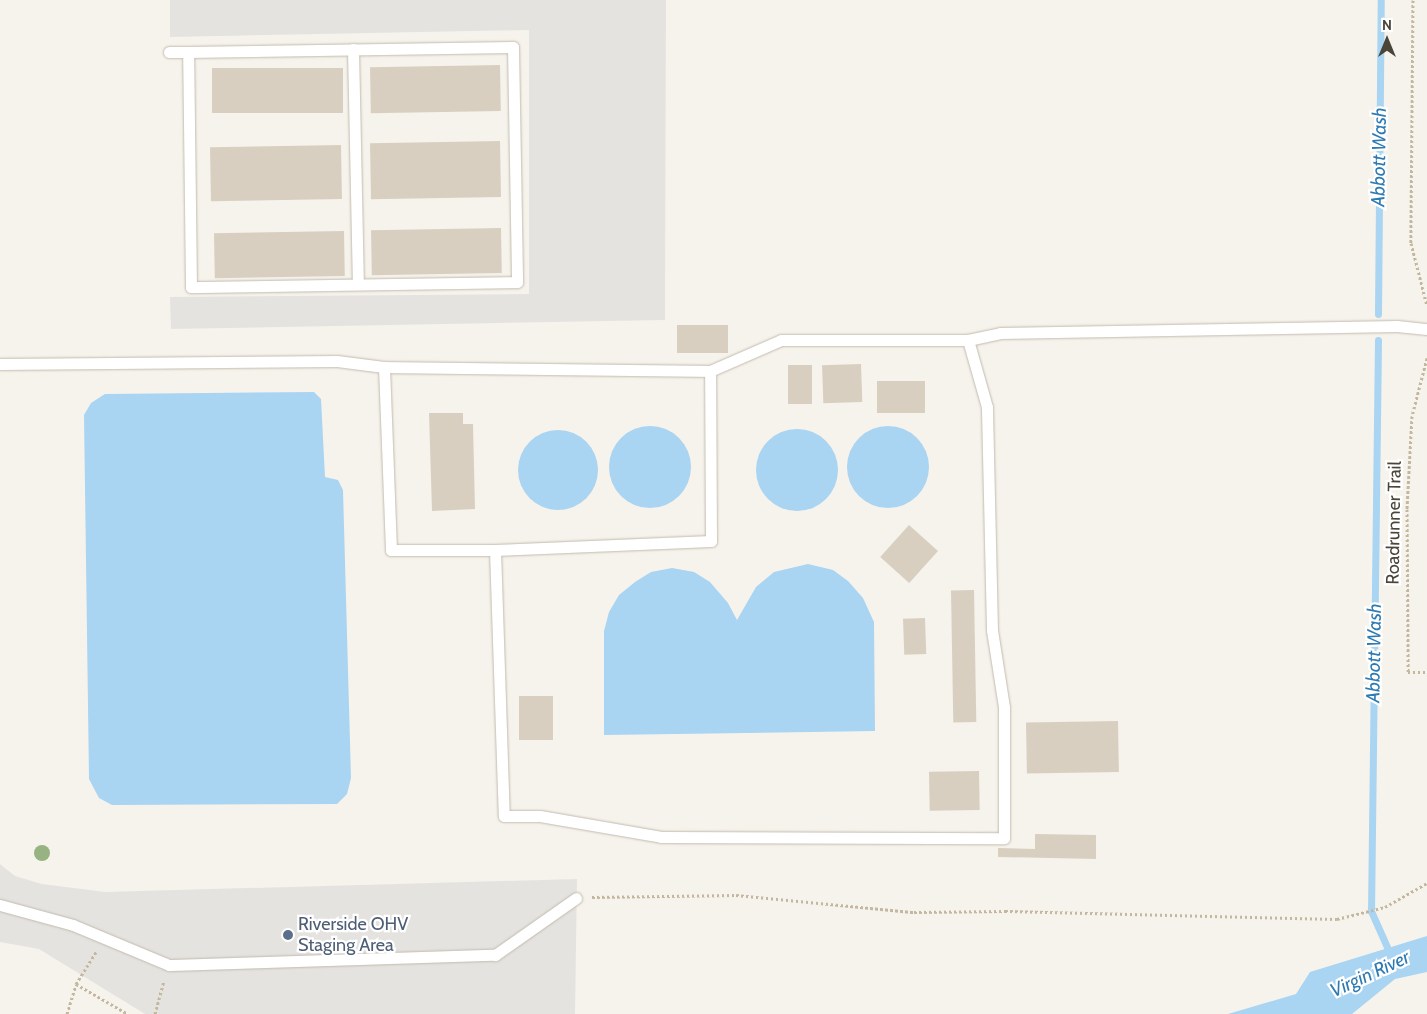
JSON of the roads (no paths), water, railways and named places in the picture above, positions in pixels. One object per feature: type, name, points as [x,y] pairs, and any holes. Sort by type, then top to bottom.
[{"type":"lane","points":[[169,52],[513,47],[517,282],[191,286],[188,52]]},
{"type":"lane","points":[[353,50],[358,284]]},
{"type":"lane","points":[[0,364],[337,361],[384,367],[710,371],[781,340],[968,340],[1010,333],[1397,326],[1427,329]]},
{"type":"lane","points":[[495,550],[504,816],[540,816],[661,837],[1004,838],[1004,707],[992,630],[987,407],[968,340]]},
{"type":"lane","points":[[384,367],[391,550],[495,550],[711,542],[710,371]]},
{"type":"lane","points":[[0,905],[73,925],[169,964],[495,955],[576,898]]},
{"type":"water","points":[[314,392],[321,399],[325,477],[338,480],[343,490],[351,778],[347,794],[337,804],[112,805],[99,798],[89,779],[84,415],[91,403],[105,394]]},
{"type":"water","points":[[650,426],[666,429],[679,438],[688,451],[691,467],[688,483],[679,496],[666,505],[650,508],[634,505],[621,496],[612,483],[609,467],[612,451],[621,438],[634,429]]},
{"type":"water","points":[[880,426],[896,426],[911,433],[922,444],[929,459],[926,483],[917,496],[896,508],[880,508],[865,501],[854,490],[847,475],[847,459],[854,444],[865,433]]},
{"type":"water","points":[[797,429],[813,432],[826,441],[835,454],[838,470],[835,486],[826,499],[813,508],[797,511],[781,508],[768,499],[759,486],[756,470],[759,454],[768,441],[781,432]]},
{"type":"water","points":[[558,430],[573,433],[586,442],[595,455],[598,470],[595,485],[586,498],[573,507],[558,510],[543,507],[530,498],[521,485],[518,470],[521,455],[530,442],[543,433]]},
{"type":"water","points":[[808,564],[833,570],[848,581],[863,598],[874,622],[875,731],[604,735],[604,631],[609,612],[619,595],[651,572],[672,568],[694,572],[710,582],[728,603],[737,620],[756,587],[774,572]]},
{"type":"water","name":"Virgin River","points":[[1427,936],[1427,972],[1395,979],[1352,1014],[1228,1014],[1296,994],[1310,972]]},
{"type":"waterway","name":"Abbott Wash","points":[[1378,314],[1381,0]]},
{"type":"waterway","name":"Abbott Wash","points":[[1378,340],[1371,911],[1391,956]]},
{"type":"place","name":"Riverside OHV Staging Area","points":[[288,935]]}]
